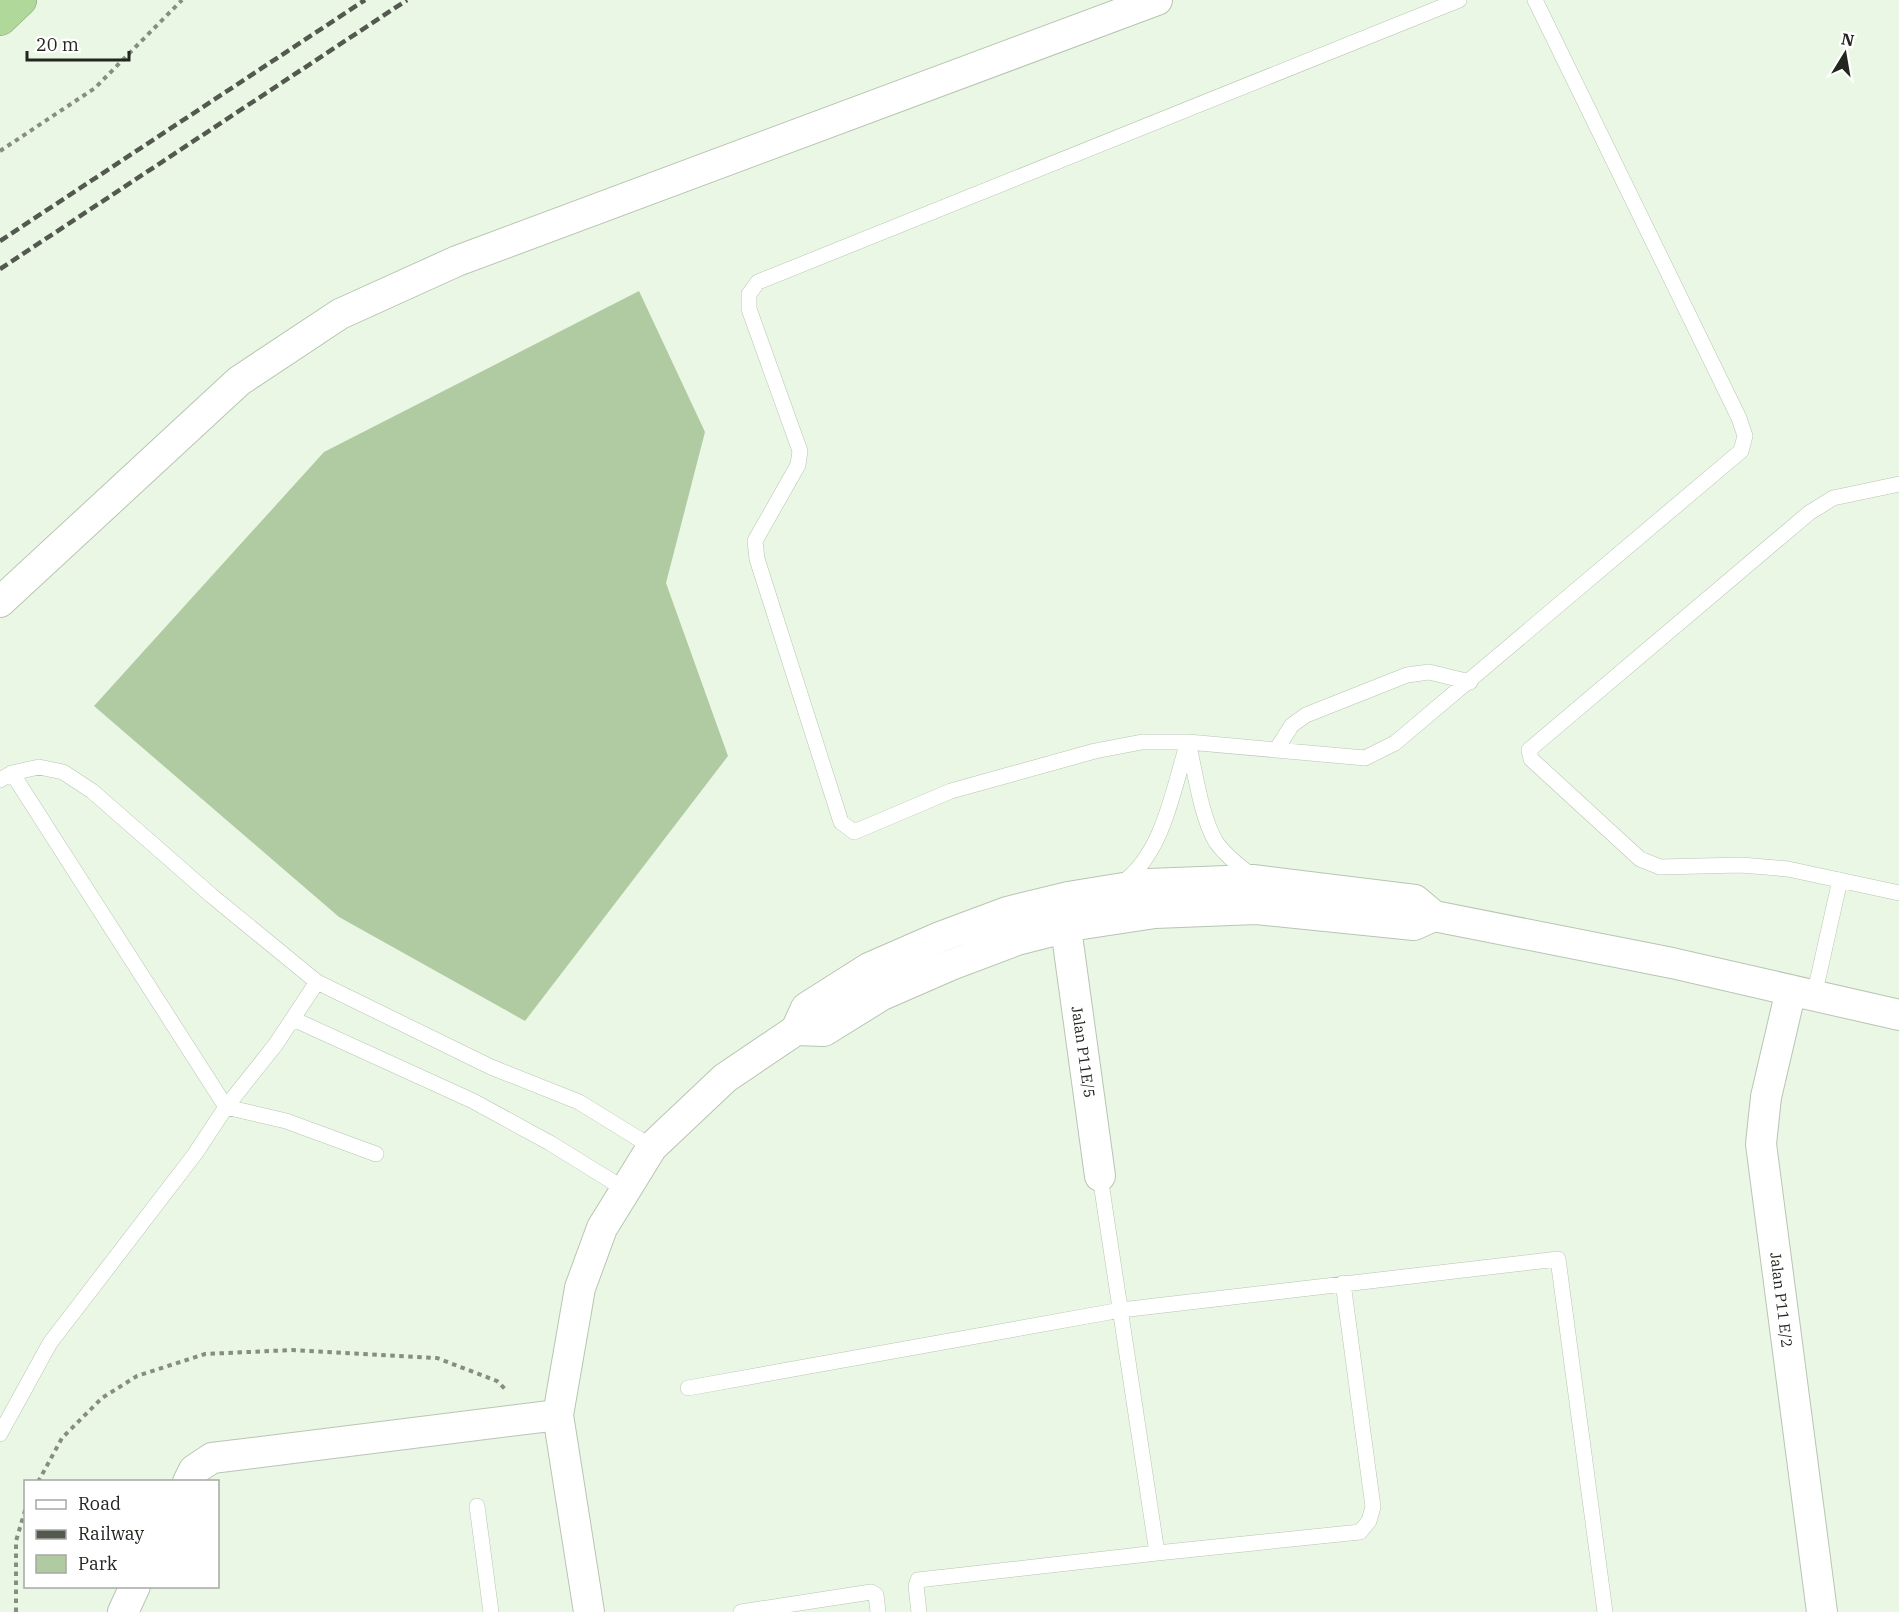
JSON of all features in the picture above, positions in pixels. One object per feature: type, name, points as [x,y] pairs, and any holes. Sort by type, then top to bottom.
[{"type":"highway","points":[[0,18],[20,0]]},
{"type":"street","points":[[0,602],[239,381],[340,314],[457,261],[1157,0]]},
{"type":"street","points":[[589,1612],[545,1417],[580,1288],[602,1228],[652,1147],[725,1078],[796,1030],[806,1008],[869,968],[940,937],[1007,912],[1068,897],[1148,884],[1260,880],[1415,900],[1434,916],[1899,1015]]},
{"type":"street","points":[[796,1030],[824,1031],[882,995],[951,965],[1017,940],[1066,928],[1155,913],[1256,909],[1414,925],[1434,916]]},
{"type":"street","name":"Jalan P11E/5","points":[[1066,928],[1101,1176]]},
{"type":"street","name":"Jalan P11 E/2","points":[[1803,993],[1766,1097],[1761,1144],[1822,1612]]},
{"type":"street","points":[[189,1480],[194,1470],[212,1458],[545,1417]]},
{"type":"street","points":[[123,1612],[135,1588]]},
{"type":"lane","points":[[1460,0],[758,282],[749,294],[749,309],[801,451],[798,465],[755,541],[757,559],[841,822],[854,832],[951,791],[1095,750],[1142,742],[1188,742],[1365,758],[1395,743],[1470,682],[1741,451],[1745,436],[1739,418],[1535,0]]},
{"type":"lane","points":[[1899,484],[1833,498],[1809,513],[1529,750],[1530,759],[1640,859],[1660,867],[1741,865],[1788,869],[1899,893]]},
{"type":"lane","points":[[1276,750],[1292,725],[1306,715],[1407,675],[1429,672],[1470,682]]},
{"type":"lane","points":[[1188,742],[1205,811],[1216,841],[1236,864],[1260,880]]},
{"type":"lane","points":[[1113,890],[1137,873],[1155,843],[1188,742]]},
{"type":"lane","points":[[376,1154],[286,1121],[226,1107],[6,777],[39,768],[63,772],[92,791],[212,896],[317,982],[491,1067],[579,1102],[652,1147]]},
{"type":"lane","points":[[1803,993],[1840,880]]},
{"type":"lane","points":[[0,1434],[50,1343],[195,1154],[226,1107],[293,1019],[317,982]]},
{"type":"lane","points":[[293,1019],[473,1101],[550,1143],[626,1190]]},
{"type":"lane","points":[[1101,1176],[1157,1553]]},
{"type":"lane","points":[[688,1388],[820,1362],[1121,1310],[1558,1259],[1605,1612]]},
{"type":"lane","points":[[919,1612],[915,1586],[918,1580],[1360,1532],[1369,1521],[1373,1507],[1343,1283]]},
{"type":"lane","points":[[477,1506],[491,1612]]},
{"type":"lane","points":[[741,1612],[866,1592],[876,1595],[878,1612]]},
{"type":"path","points":[[0,151],[95,88],[182,0]]},
{"type":"path","points":[[39,1480],[62,1438],[102,1398],[137,1376],[205,1354],[292,1350],[437,1358],[497,1381],[545,1417]]},
{"type":"path","points":[[16,1612],[16,1540],[24,1514]]},
{"type":"green space","points":[[639,291],[705,432],[666,583],[728,756],[525,1021],[339,917],[94,706],[324,452]]},
{"type":"railway","points":[[0,241],[365,0]]},
{"type":"railway","points":[[0,269],[407,0]]}]
